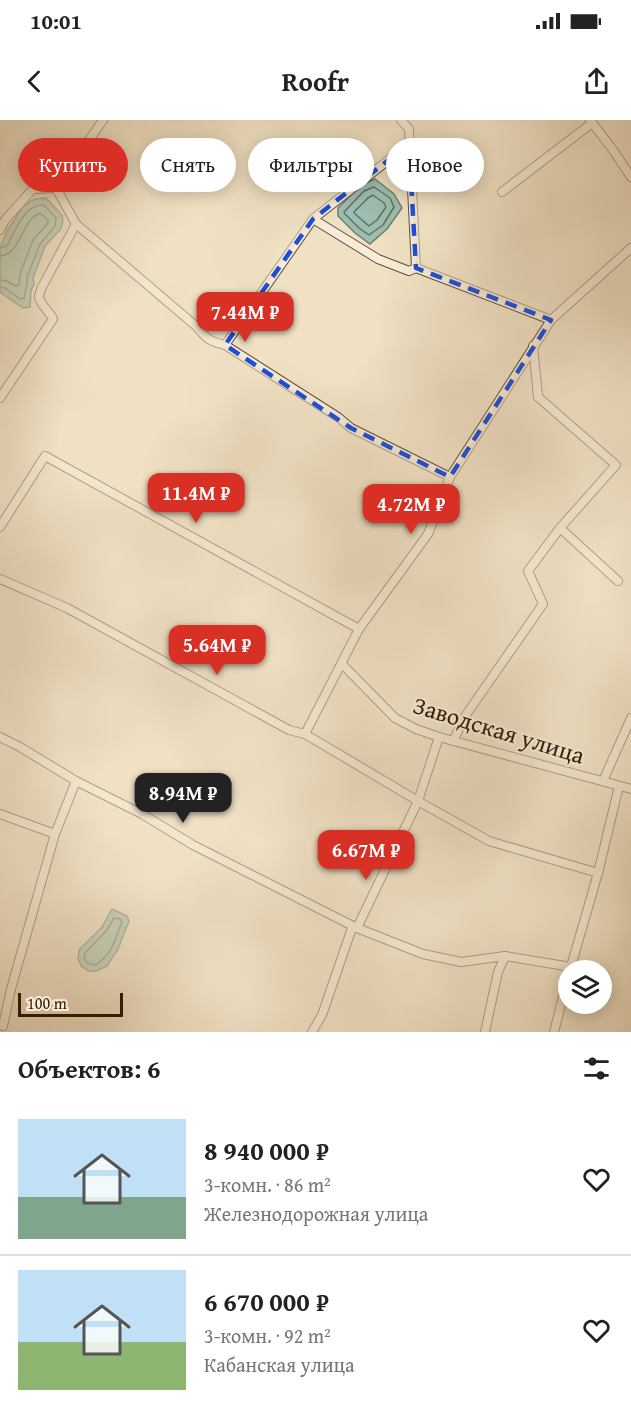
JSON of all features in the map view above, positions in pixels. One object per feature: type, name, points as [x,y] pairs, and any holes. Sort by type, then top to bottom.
[{"type":"street","points":[[91,138],[103,120]]},
{"type":"street","points":[[401,120],[408,129],[409,138]]},
{"type":"street","points":[[502,192],[591,122],[631,177]]},
{"type":"street","points":[[225,345],[313,219],[386,162]]},
{"type":"street","points":[[0,230],[5,220],[30,192]]},
{"type":"street","points":[[58,192],[76,224],[197,327],[206,338],[225,345],[351,428],[450,477]]},
{"type":"street","points":[[412,192],[416,268]]},
{"type":"street","points":[[313,219],[378,259],[409,271],[416,268],[551,320]]},
{"type":"street","points":[[0,398],[53,319],[39,297],[42,287],[76,224]]},
{"type":"street","points":[[305,734],[359,629],[428,534],[450,477],[533,346],[551,320],[631,248]]},
{"type":"street","points":[[453,741],[466,715],[543,604],[528,571],[560,528],[616,465],[538,397],[533,346]]},
{"type":"street","points":[[0,527],[45,456],[359,629]]},
{"type":"street","points":[[560,528],[618,581]]},
{"type":"street","points":[[0,579],[67,608],[289,730],[305,734],[489,841],[598,873]]},
{"type":"street","name":"Заводская улица","points":[[342,664],[395,718],[416,729],[631,789]]},
{"type":"street","points":[[603,781],[631,718]]},
{"type":"street","points":[[0,737],[76,781],[142,814],[193,845],[357,928],[423,954],[460,962],[506,956],[558,966]]},
{"type":"street","points":[[357,928],[418,801],[439,737]]},
{"type":"street","points":[[3,1026],[11,989],[55,834],[76,781]]},
{"type":"street","points":[[574,960],[619,786]]},
{"type":"street","points":[[0,814],[55,834]]},
{"type":"street","points":[[312,1032],[322,1015],[352,928],[357,928]]},
{"type":"street","points":[[485,1032],[498,972],[506,956]]},
{"type":"street","points":[[554,1032],[559,1014]]},
{"type":"highlighted area","points":[[409,144],[416,268],[551,320],[450,477],[351,428],[225,345],[313,219]]},
{"type":"water","points":[[374,179],[386,188],[386,192],[394,194],[402,208],[387,229],[370,244],[338,216],[338,208],[354,192],[374,192]]},
{"type":"water","points":[[46,198],[62,215],[63,221],[61,229],[45,246],[33,278],[30,307],[23,308],[0,292],[0,248],[7,231],[23,206],[35,199]]},
{"type":"water","points":[[112,909],[127,916],[129,921],[118,949],[107,966],[96,971],[89,971],[82,967],[78,959],[79,950],[102,927]]}]
